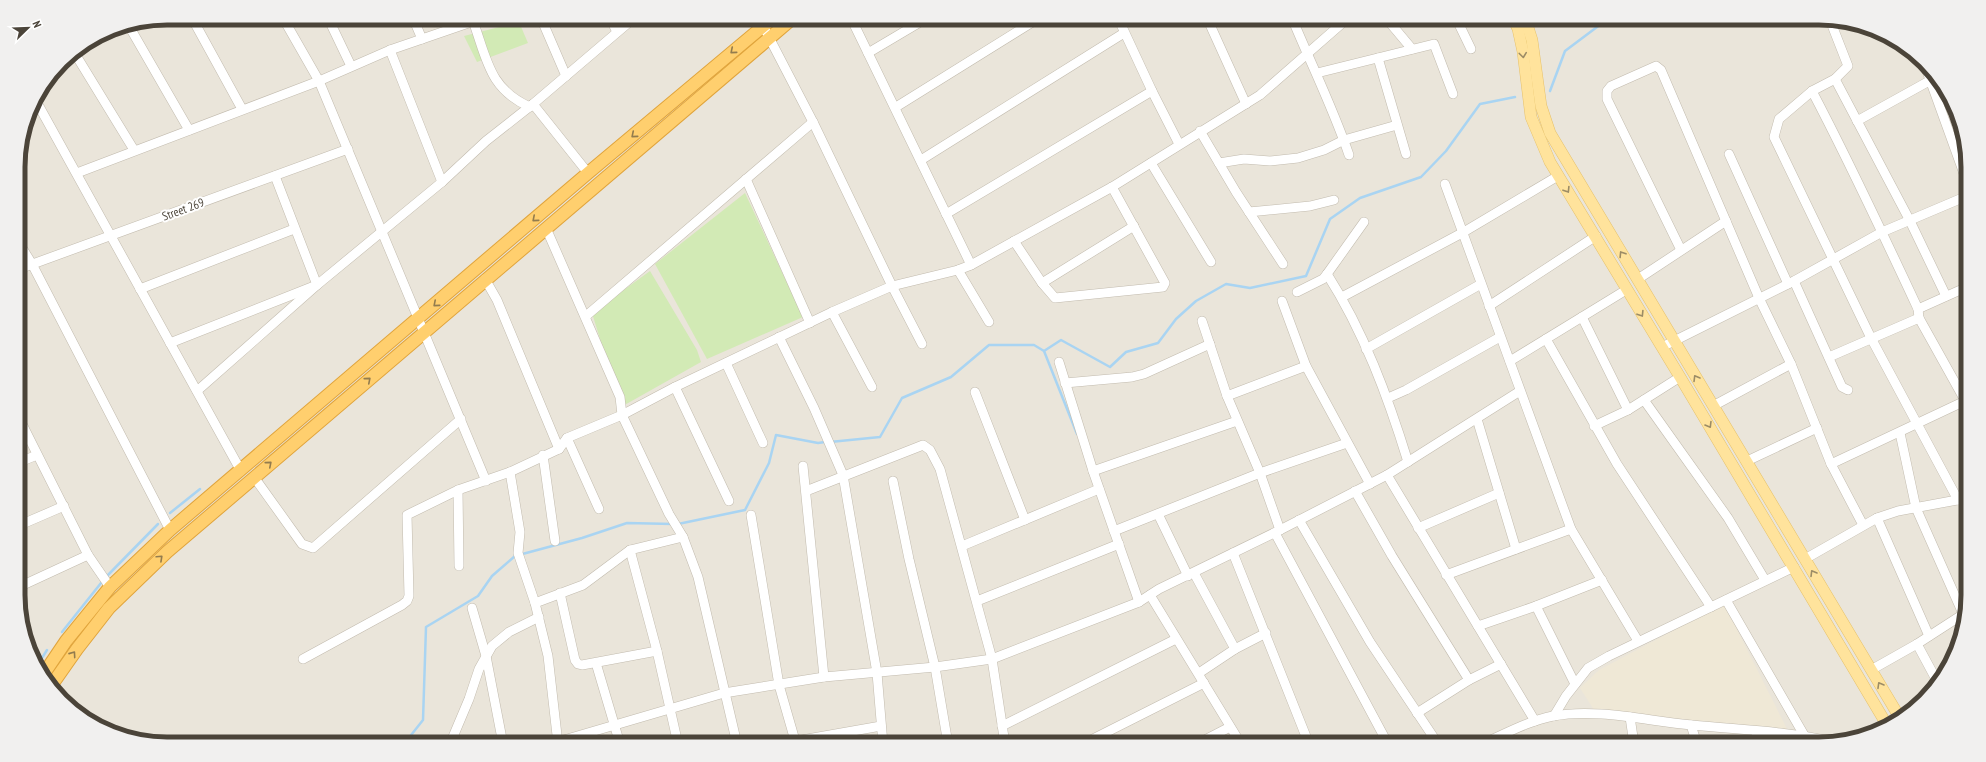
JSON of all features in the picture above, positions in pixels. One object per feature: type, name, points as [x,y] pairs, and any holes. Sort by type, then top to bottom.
[{"type":"highway","points":[[46,670],[66,641],[110,587],[170,530],[419,319],[588,173],[764,27]]},
{"type":"highway","points":[[54,681],[76,649],[109,608],[167,552],[546,228],[764,27]]},
{"type":"main road","points":[[1516,25],[1523,52],[1531,117],[1550,162],[1596,236],[1626,290],[1662,347],[1884,721]]},
{"type":"main road","points":[[1527,25],[1532,40],[1541,106],[1550,133],[1897,713]]},
{"type":"street","points":[[196,25],[242,109]]},
{"type":"street","points":[[287,25],[319,81],[486,481]]},
{"type":"street","points":[[331,25],[351,66]]},
{"type":"street","points":[[416,25],[422,38]]},
{"type":"street","points":[[77,174],[134,150],[319,81],[390,50],[462,25]]},
{"type":"street","points":[[482,25],[496,82],[510,97],[532,105],[588,173]]},
{"type":"street","points":[[544,25],[566,76]]},
{"type":"street","points":[[614,25],[617,32]]},
{"type":"street","points":[[197,391],[318,285],[442,182],[486,141],[532,105],[626,25]]},
{"type":"street","points":[[854,25],[896,107],[971,265]]},
{"type":"street","points":[[868,53],[915,25]]},
{"type":"street","points":[[896,107],[1028,25]]},
{"type":"street","points":[[1121,25],[1179,144]]},
{"type":"street","points":[[1210,25],[1246,104]]},
{"type":"street","points":[[1295,25],[1317,73],[1349,155]]},
{"type":"street","points":[[302,659],[407,601],[409,596],[407,515],[458,490],[510,472],[559,449],[567,438],[622,415],[675,387],[832,312],[892,286],[958,270],[971,265],[1112,187],[1260,95],[1340,25]]},
{"type":"street","points":[[1392,25],[1412,49]]},
{"type":"street","points":[[1459,25],[1471,49]]},
{"type":"street","points":[[1832,25],[1848,66],[1835,79],[1812,91],[1779,119],[1774,137],[1871,338],[1958,500]]},
{"type":"street","points":[[764,27],[813,122],[892,286],[922,344]]},
{"type":"street","points":[[130,30],[189,130]]},
{"type":"street","points":[[921,160],[1124,33]]},
{"type":"street","points":[[1317,73],[1434,44],[1453,94]]},
{"type":"street","points":[[390,50],[442,182]]},
{"type":"street","points":[[77,57],[134,150]]},
{"type":"street","points":[[1378,58],[1406,154]]},
{"type":"street","points":[[1681,250],[1607,99],[1608,91],[1611,86],[1648,68],[1656,66],[1661,70],[1760,298],[1791,364],[1831,464],[1863,525]]},
{"type":"street","points":[[1835,79],[1910,221],[1946,296]]},
{"type":"street","points":[[1857,121],[1931,80],[1961,165]]},
{"type":"street","points":[[946,214],[1152,91]]},
{"type":"street","points":[[1812,91],[1844,152],[1919,313],[1961,391]]},
{"type":"street","points":[[39,106],[241,470]]},
{"type":"street","points":[[586,316],[813,122]]},
{"type":"street","points":[[1219,163],[1244,159],[1270,161],[1298,158],[1324,150],[1344,140],[1397,125]]},
{"type":"street","points":[[1200,131],[1249,212],[1283,264]]},
{"type":"street","name":"Street 269","points":[[25,267],[348,149]]},
{"type":"street","points":[[1729,154],[1791,283],[1829,357],[1842,387],[1848,390]]},
{"type":"street","points":[[1151,162],[1211,262]]},
{"type":"street","points":[[275,176],[294,229],[318,285]]},
{"type":"street","points":[[1342,297],[1462,233],[1558,176]]},
{"type":"street","points":[[746,179],[810,323]]},
{"type":"street","points":[[1444,184],[1571,529],[1638,641]]},
{"type":"street","points":[[1014,241],[1042,283],[1055,298],[1163,287],[1165,283],[1112,187]]},
{"type":"street","points":[[1662,347],[1791,283],[1882,232],[1961,199]]},
{"type":"street","points":[[1249,212],[1310,206],[1334,200]]},
{"type":"street","points":[[1638,279],[1726,221]]},
{"type":"street","points":[[1297,292],[1323,279],[1364,222]]},
{"type":"street","points":[[1042,283],[1134,226]]},
{"type":"street","points":[[546,228],[586,316],[620,397],[622,415],[669,514],[682,537],[698,577],[735,737]]},
{"type":"street","points":[[140,289],[294,229]]},
{"type":"street","points":[[1489,306],[1596,236]]},
{"type":"street","points":[[25,252],[170,530]]},
{"type":"street","points":[[958,270],[989,322]]},
{"type":"street","points":[[1327,274],[1342,297],[1388,398],[1408,462]]},
{"type":"street","points":[[485,279],[498,300],[559,449]]},
{"type":"street","points":[[1366,349],[1481,284]]},
{"type":"street","points":[[170,343],[318,285]]},
{"type":"street","points":[[1510,361],[1626,290]]},
{"type":"street","points":[[1829,357],[1871,338],[1919,313],[1946,296],[1961,290]]},
{"type":"street","points":[[1282,301],[1306,366],[1370,484]]},
{"type":"street","points":[[832,312],[872,387]]},
{"type":"street","points":[[1582,317],[1628,410]]},
{"type":"street","points":[[1202,321],[1227,396],[1260,473],[1278,531],[1384,737]]},
{"type":"street","points":[[1388,398],[1406,390],[1500,337]]},
{"type":"street","points":[[779,338],[814,408],[843,475],[877,673],[882,737]]},
{"type":"street","points":[[1546,339],[1594,426],[1617,464],[1711,607]]},
{"type":"street","points":[[1065,383],[1132,377],[1144,374],[1210,344]]},
{"type":"street","points":[[1059,362],[1092,471],[1139,602]]},
{"type":"street","points":[[726,363],[763,443]]},
{"type":"street","points":[[1713,406],[1791,364]]},
{"type":"street","points":[[1227,396],[1306,366]]},
{"type":"street","points":[[1594,426],[1628,410],[1680,377]]},
{"type":"street","points":[[675,387],[729,501]]},
{"type":"street","points":[[577,737],[724,693],[824,677],[935,667],[992,659],[1139,602],[1150,595],[1387,475],[1520,391]]},
{"type":"street","points":[[975,392],[1025,520]]},
{"type":"street","points":[[1644,400],[1728,518],[1766,580]]},
{"type":"street","points":[[1831,464],[1961,405]]},
{"type":"street","points":[[254,477],[302,544],[313,548],[461,419]]},
{"type":"street","points":[[1477,419],[1516,549]]},
{"type":"street","points":[[1477,419],[1516,549]]},
{"type":"street","points":[[1092,471],[1237,420]]},
{"type":"street","points":[[1747,461],[1817,428]]},
{"type":"street","points":[[25,430],[88,555],[110,587]]},
{"type":"street","points":[[1900,433],[1916,508],[1961,607]]},
{"type":"street","points":[[567,438],[599,509]]},
{"type":"street","points":[[1114,531],[1260,473],[1347,443]]},
{"type":"street","points":[[806,491],[843,475],[918,447],[927,446],[940,469],[977,601],[992,659],[1004,737]]},
{"type":"street","points":[[25,460],[37,455]]},
{"type":"street","points":[[543,456],[555,540]]},
{"type":"street","points":[[802,466],[806,491],[824,677]]},
{"type":"street","points":[[510,472],[520,532],[519,557],[535,603],[548,656],[557,737]]},
{"type":"street","points":[[1387,475],[1535,721]]},
{"type":"street","points":[[893,481],[909,559],[935,667],[947,737]]},
{"type":"street","points":[[962,546],[1099,489]]},
{"type":"street","points":[[458,490],[459,566]]},
{"type":"street","points":[[1355,491],[1392,556],[1469,680]]},
{"type":"street","points":[[1418,528],[1498,493]]},
{"type":"street","points":[[1805,559],[1877,518],[1898,511],[1961,499]]},
{"type":"street","points":[[25,523],[64,506]]},
{"type":"street","points":[[1158,514],[1234,649]]},
{"type":"street","points":[[751,515],[779,685],[794,737]]},
{"type":"street","points":[[1877,518],[1929,636]]},
{"type":"street","points":[[1300,520],[1370,642],[1432,737]]},
{"type":"street","points":[[1446,575],[1571,529]]},
{"type":"street","points":[[535,603],[583,585],[630,550],[682,537]]},
{"type":"street","points":[[977,601],[1119,544]]},
{"type":"street","points":[[630,550],[657,650],[676,737]]},
{"type":"street","points":[[1233,553],[1306,737]]},
{"type":"street","points":[[25,584],[88,555]]},
{"type":"street","points":[[1554,716],[1575,684],[1588,668],[1638,641],[1794,567]]},
{"type":"street","points":[[1478,626],[1536,606],[1602,580]]},
{"type":"street","points":[[560,593],[575,660],[578,664],[582,665],[596,663],[657,650]]},
{"type":"street","points":[[1150,595],[1237,737]]},
{"type":"street","points":[[1726,600],[1804,735]]},
{"type":"street","points":[[1536,606],[1575,684]]},
{"type":"street","points":[[472,608],[486,656],[502,737]]},
{"type":"street","points":[[453,737],[479,669],[492,646],[509,632],[538,617]]},
{"type":"street","points":[[1872,670],[1959,618]]},
{"type":"street","points":[[1199,673],[1234,649],[1266,633]]},
{"type":"street","points":[[1002,726],[1176,639]]},
{"type":"street","points":[[1917,644],[1935,677]]},
{"type":"street","points":[[596,663],[618,737]]},
{"type":"street","points":[[1417,713],[1469,680],[1500,664]]},
{"type":"street","points":[[1097,737],[1204,683]]},
{"type":"street","points":[[1498,737],[1535,721],[1554,716],[1594,714],[1813,737]]},
{"type":"street","points":[[1630,717],[1633,737]]},
{"type":"street","points":[[1691,725],[1695,737]]},
{"type":"street","points":[[826,737],[881,726]]},
{"type":"street","points":[[1210,737],[1230,726]]},
{"type":"street","points":[[1756,731],[1757,737]]},
{"type":"shaded area","points":[[158,25],[1828,25],[1855,30],[1873,36],[1890,44],[1905,54],[1932,81],[1942,96],[1950,113],[1960,149],[1961,604],[1956,631],[1950,649],[1942,666],[1932,681],[1905,708],[1890,718],[1873,726],[1855,732],[1828,737],[158,737],[131,732],[113,726],[96,718],[81,708],[54,681],[44,666],[36,649],[26,613],[25,158],[30,131],[44,96],[54,81],[74,60],[96,44],[113,36],[131,30]]},
{"type":"shaded area","points":[[1724,604],[1787,729],[1596,713],[1580,688],[1599,670]]},
{"type":"green space","points":[[507,25],[520,25],[528,43],[477,62],[464,36]]},
{"type":"green space","points":[[745,193],[803,317],[707,359],[655,264]]},
{"type":"green space","points":[[650,271],[697,350],[701,362],[621,407],[592,313]]},
{"type":"waterway","points":[[1550,91],[1565,51],[1600,25]]},
{"type":"waterway","points":[[830,442],[880,437],[902,398],[951,377],[989,345],[1034,345],[1044,351],[1061,340],[1110,367],[1126,352],[1158,343],[1176,319],[1196,301],[1226,284],[1250,288],[1306,276],[1330,219],[1360,198],[1421,177],[1446,151],[1480,104],[1515,97]]},
{"type":"waterway","points":[[1044,351],[1077,434]]},
{"type":"waterway","points":[[678,524],[745,510],[769,463],[776,435],[818,443],[825,442]]},
{"type":"waterway","points":[[170,513],[200,489]]},
{"type":"waterway","points":[[410,737],[423,720],[426,627],[478,596],[492,576],[515,556],[582,538],[627,523],[673,524]]},
{"type":"waterway","points":[[107,576],[158,524]]},
{"type":"waterway","points":[[62,632],[101,583]]},
{"type":"waterway","points":[[41,660],[47,650]]}]
